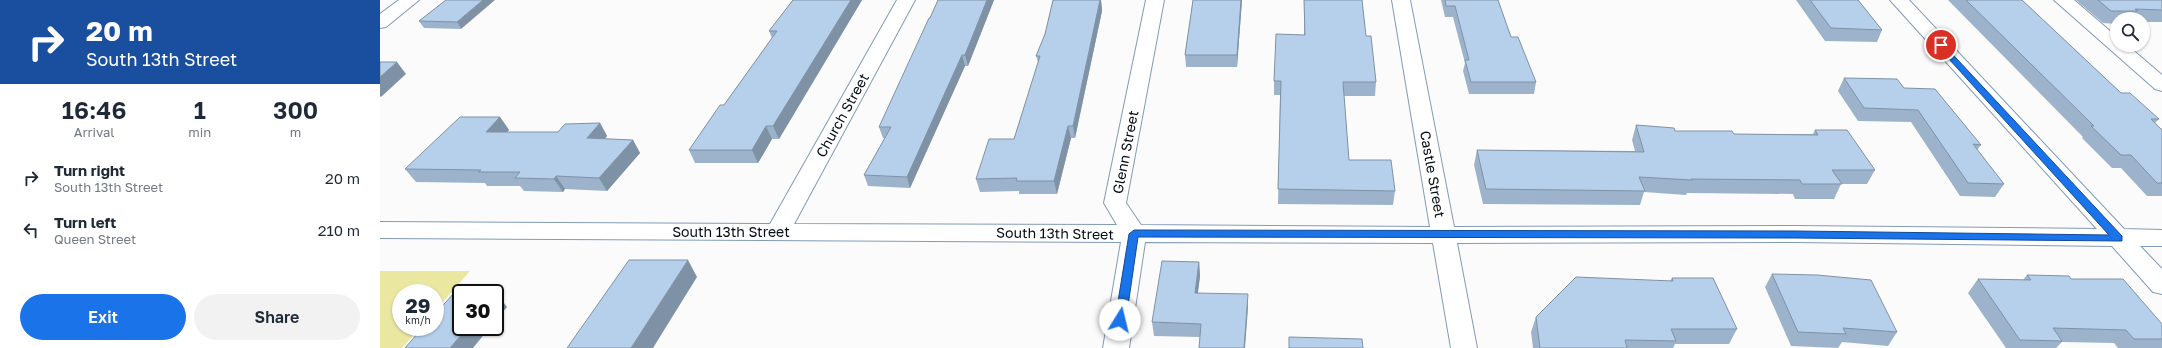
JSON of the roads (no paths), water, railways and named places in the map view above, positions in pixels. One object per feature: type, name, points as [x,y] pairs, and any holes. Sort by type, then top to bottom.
[{"type":"street","points":[[380,23],[410,0]]},
{"type":"street","name":"Church Street","points":[[778,231],[906,0]]},
{"type":"street","name":"Glenn Street","points":[[1134,234],[1115,203],[1155,0]]},
{"type":"street","name":"Castle Street","points":[[1401,0],[1464,348]]},
{"type":"street","points":[[1899,0],[2162,286]]},
{"type":"street","points":[[2063,0],[2162,85]]},
{"type":"street","name":"South 13th Street","points":[[380,230],[778,231],[1444,236],[1796,234],[2162,238]]},
{"type":"street","points":[[1116,348],[1134,234]]}]
